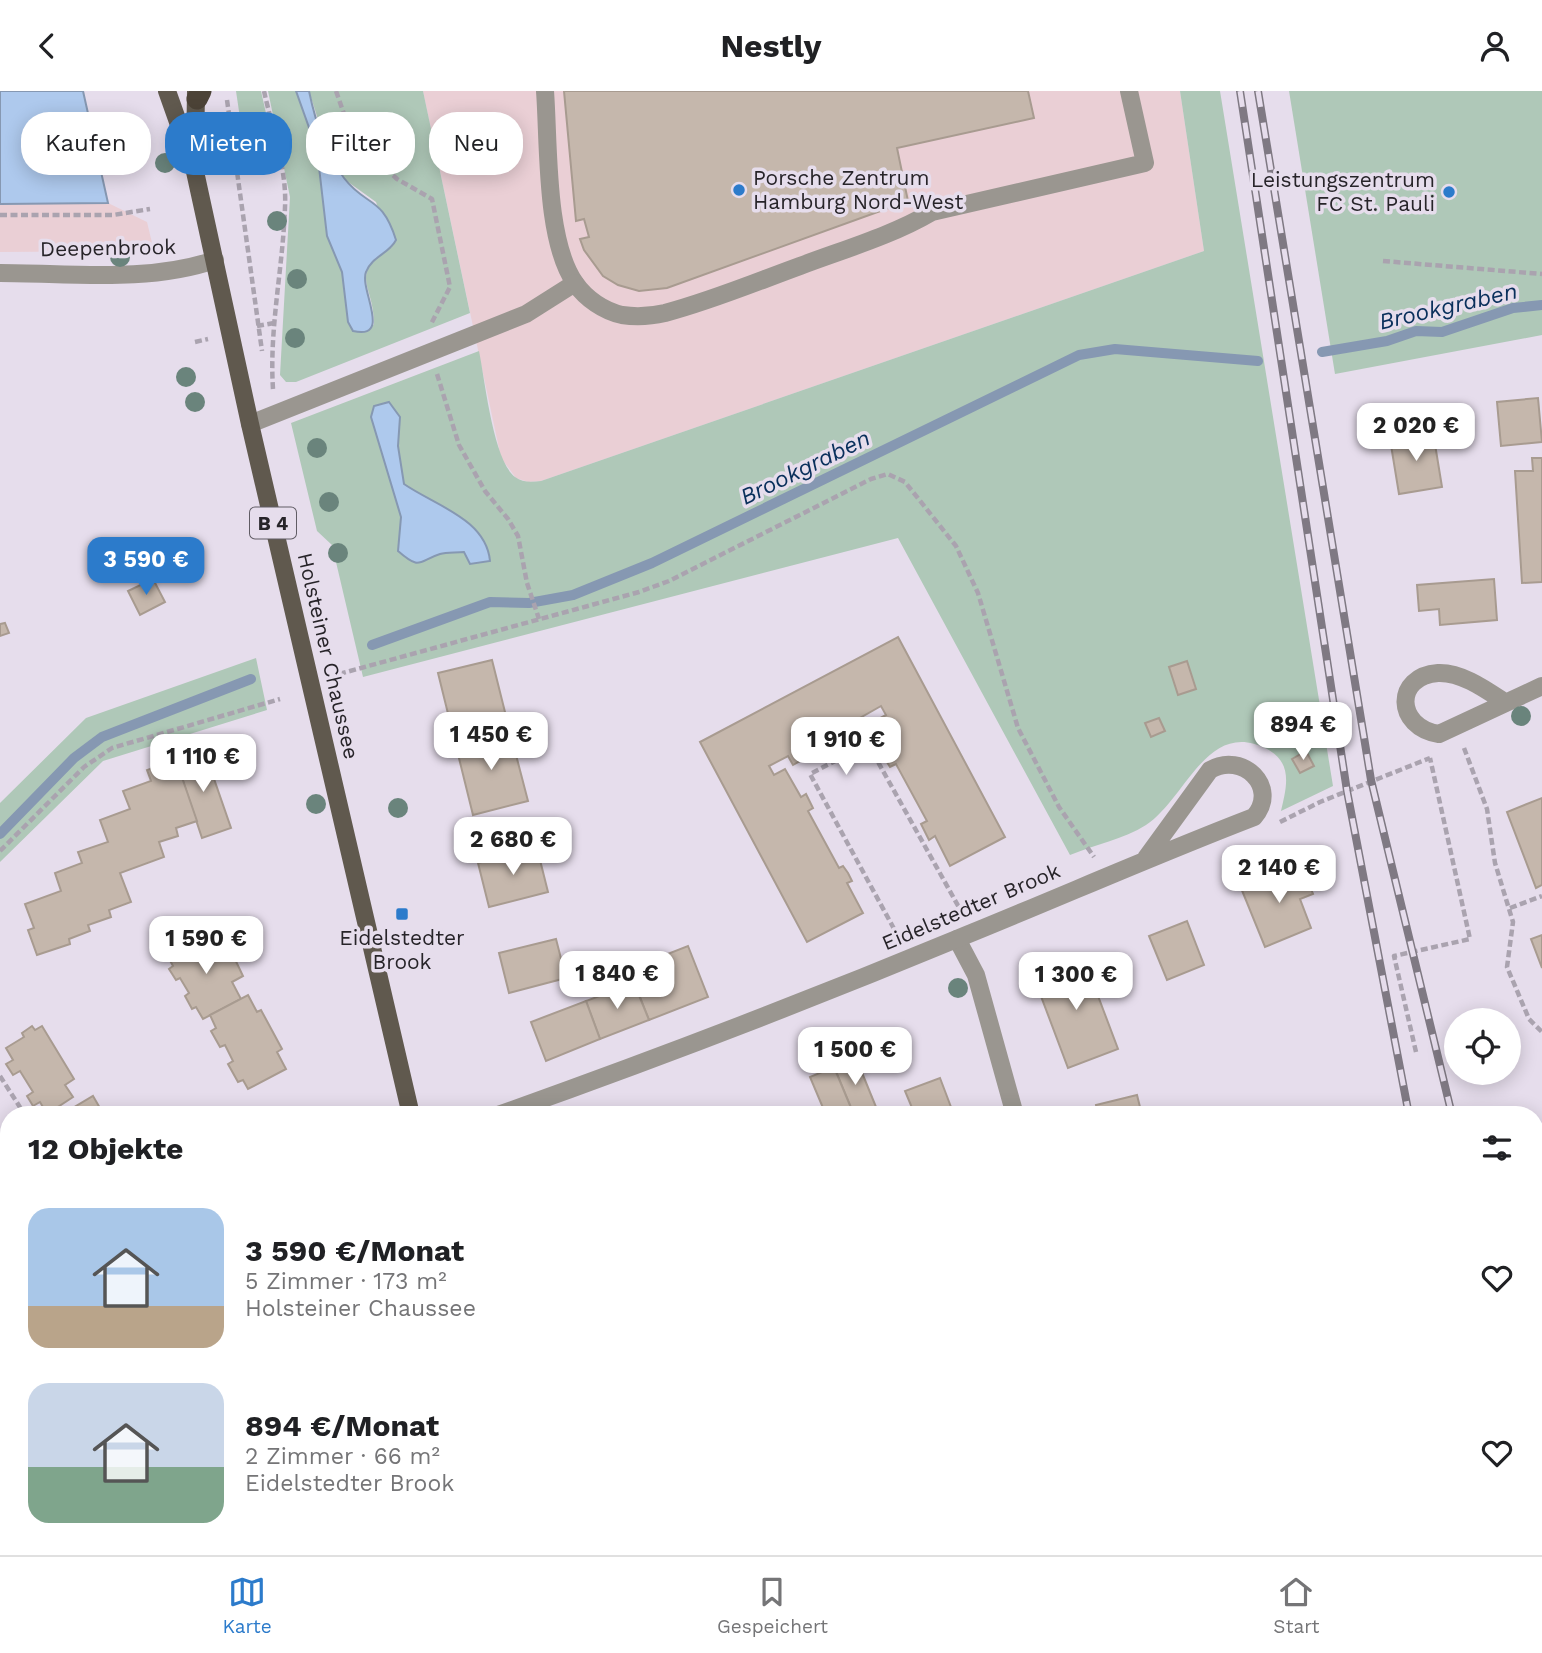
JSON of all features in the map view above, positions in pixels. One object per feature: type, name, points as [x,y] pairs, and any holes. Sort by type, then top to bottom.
[{"type":"main road","name":"Holsteiner Chaussee","points":[[167,91],[174,112]]},
{"type":"main road","name":"Holsteiner Chaussee","points":[[197,112],[198,94]]},
{"type":"main road","name":"Holsteiner Chaussee","points":[[196,175],[250,424],[409,1106]]},
{"type":"street","points":[[545,91],[554,221],[559,244],[575,283],[604,309],[623,315],[662,314],[906,227],[932,212],[1145,163],[1129,91]]},
{"type":"street","name":"Deepenbrook","points":[[0,273],[148,274],[191,268],[215,260]]},
{"type":"street","points":[[250,424],[526,314],[575,283]]},
{"type":"street","points":[[1503,701],[1477,684],[1439,673],[1421,678],[1409,688],[1405,702],[1410,719],[1423,732],[1439,734],[1457,728],[1503,701],[1542,685]]},
{"type":"street","points":[[1146,859],[1205,776],[1217,766],[1236,764],[1255,774],[1263,794],[1262,805],[1254,817]]},
{"type":"street","name":"Eidelstedter Brook","points":[[524,1106],[965,936],[1106,874],[1254,817]]},
{"type":"street","points":[[965,936],[1012,1106]]},
{"type":"path","points":[[226,91],[263,358]]},
{"type":"path","points":[[264,91],[281,166],[285,204],[271,357],[275,414]]},
{"type":"path","points":[[336,91],[352,137],[397,179],[432,199],[450,287],[429,329],[444,403],[459,445],[485,492],[508,519],[518,536],[527,583],[539,619]]},
{"type":"path","points":[[0,215],[113,215],[150,209]]},
{"type":"path","points":[[1383,261],[1542,274]]},
{"type":"path","points":[[259,325],[274,323]]},
{"type":"path","points":[[264,369],[275,414]]},
{"type":"path","points":[[339,674],[669,581],[871,479],[888,474],[905,482],[956,546],[978,593],[1018,728],[1059,807],[1106,874]]},
{"type":"path","points":[[0,851],[84,767],[112,748],[280,699]]},
{"type":"path","points":[[1457,728],[1487,809],[1495,863],[1513,922],[1507,967],[1521,1005],[1529,1019],[1542,1032]]},
{"type":"path","points":[[1416,1052],[1394,956],[1470,939],[1430,758],[1439,734]]},
{"type":"path","points":[[909,958],[810,774],[868,744],[965,936]]},
{"type":"path","points":[[1254,817],[1271,827],[1320,802],[1430,758]]},
{"type":"path","points":[[1510,909],[1542,896]]},
{"type":"path","points":[[0,1076],[19,1106]]},
{"type":"shaded area","points":[[423,91],[1180,91],[1204,251],[541,481],[528,482],[516,478],[501,458],[441,175],[523,175],[523,112],[429,112],[429,119]]},
{"type":"shaded area","points":[[108,203],[147,222],[154,251],[0,252],[0,204]]},
{"type":"green space","points":[[236,91],[261,91],[266,112],[239,112]]},
{"type":"green space","points":[[268,91],[296,91],[306,119],[306,175],[320,175],[327,236],[342,272],[348,322],[353,331],[371,328],[374,324],[367,273],[370,265],[392,247],[376,202],[342,175],[415,175],[415,112],[316,112],[309,91],[423,91],[429,119],[429,175],[441,175],[470,313],[296,382],[286,382],[280,375],[290,197],[285,175],[292,175],[292,112],[272,112]]},
{"type":"green space","points":[[1180,91],[1220,91],[1333,786],[1281,811],[1286,777],[1281,761],[1267,749],[1246,742],[1228,744],[1199,766],[1160,813],[1146,825],[1119,838],[1070,855],[898,538],[363,677],[332,545],[317,531],[291,423],[479,351],[496,437],[507,468],[521,480],[541,481],[1204,251]],"holes":[[[388,402],[400,417],[398,446],[404,484],[418,493],[480,563],[464,552],[398,551],[401,517]]]},
{"type":"green space","name":"Leistungszentrum FC St. Pauli","points":[[1289,91],[1542,91],[1542,335],[1335,374]]},
{"type":"green space","points":[[256,658],[267,710],[103,761],[0,862],[0,803],[86,718]]},
{"type":"water","points":[[0,91],[83,91],[88,112],[21,112],[21,175],[102,175],[108,203],[0,204]]},
{"type":"water","points":[[296,91],[309,91],[314,112],[306,112],[306,119]]},
{"type":"water","points":[[320,175],[342,175],[352,187],[379,208],[391,226],[396,240],[372,262],[366,272],[365,280],[373,321],[371,328],[365,332],[353,331],[348,322],[342,272],[327,236]]},
{"type":"water","points":[[389,402],[400,417],[398,446],[404,484],[469,524],[479,534],[490,561],[470,564],[464,552],[443,553],[416,563],[398,551],[401,517],[371,417],[374,406]]},
{"type":"building","name":"Porsche Zentrum Hamburg Nord-West","points":[[564,91],[1028,91],[1034,118],[897,148],[908,201],[667,288],[639,291],[618,285],[603,276],[584,250],[580,239],[589,237],[584,219],[576,221]]},
{"type":"building","points":[[1538,398],[1542,442],[1501,446],[1497,402]]},
{"type":"building","points":[[1433,432],[1442,487],[1399,494],[1390,439]]},
{"type":"building","points":[[1532,458],[1542,458],[1542,582],[1522,583],[1515,471],[1533,471]]},
{"type":"building","points":[[153,579],[165,602],[140,615],[128,591]]},
{"type":"building","points":[[1494,579],[1497,620],[1440,625],[1439,609],[1419,611],[1417,585]]},
{"type":"building","points":[[5,623],[9,633],[0,636],[0,624]]},
{"type":"building","points":[[898,637],[1005,837],[950,866],[935,836],[929,840],[921,824],[927,821],[896,764],[890,767],[882,754],[889,750],[873,722],[886,715],[881,706],[860,718],[864,726],[835,742],[838,747],[832,751],[826,754],[823,748],[793,765],[788,756],[769,766],[774,775],[785,769],[801,797],[806,794],[813,808],[808,811],[839,868],[843,866],[848,873],[852,881],[847,883],[863,913],[807,942],[700,742]]},
{"type":"building","points":[[492,660],[509,728],[455,742],[438,673]]},
{"type":"building","points":[[1187,661],[1196,689],[1178,695],[1169,667]]},
{"type":"building","points":[[1159,718],[1165,731],[1151,737],[1145,723]]},
{"type":"building","points":[[509,728],[528,801],[473,815],[455,742]]},
{"type":"building","points":[[204,750],[231,828],[202,838],[176,760]]},
{"type":"building","points":[[1306,751],[1314,766],[1300,773],[1292,759]]},
{"type":"building","points":[[176,760],[197,821],[176,828],[178,836],[159,842],[164,857],[120,873],[131,902],[109,910],[111,917],[88,925],[90,931],[69,939],[70,944],[37,955],[28,930],[34,928],[25,904],[61,891],[55,873],[82,863],[78,852],[108,842],[100,820],[130,809],[123,791],[151,781],[147,770]]},
{"type":"building","points":[[1542,798],[1542,885],[1536,888],[1507,812]]},
{"type":"building","points":[[537,848],[548,892],[489,907],[478,863]]},
{"type":"building","points":[[1301,864],[1313,894],[1300,899],[1311,928],[1265,947],[1241,888]]},
{"type":"building","points":[[1187,921],[1204,965],[1167,980],[1149,936]]},
{"type":"building","points":[[207,933],[221,959],[232,953],[243,976],[232,982],[241,999],[203,1019],[196,1007],[192,1009],[185,996],[189,993],[180,978],[176,980],[169,969],[173,966],[167,955]]},
{"type":"building","points":[[1542,935],[1542,968],[1531,939]]},
{"type":"building","points":[[556,939],[566,978],[509,993],[499,953]]},
{"type":"building","points":[[688,946],[708,997],[649,1020],[629,969]]},
{"type":"building","points":[[1083,956],[1118,1049],[1068,1068],[1033,975]]},
{"type":"building","points":[[634,983],[649,1020],[600,1039],[586,1001]]},
{"type":"building","points":[[248,995],[257,1012],[261,1010],[282,1049],[277,1052],[286,1069],[248,1089],[243,1080],[238,1082],[228,1064],[233,1061],[225,1045],[220,1047],[211,1031],[216,1028],[210,1015]]},
{"type":"building","points":[[586,1001],[600,1039],[546,1061],[531,1022]]},
{"type":"building","points":[[32,1026],[35,1030],[42,1026],[74,1079],[65,1085],[73,1097],[59,1106],[42,1106],[40,1102],[33,1106],[27,1096],[33,1092],[20,1071],[13,1075],[6,1064],[13,1060],[6,1048],[24,1037],[22,1033]]},
{"type":"building","points":[[856,1058],[876,1106],[850,1106],[834,1067]]},
{"type":"building","points":[[834,1067],[850,1106],[822,1106],[810,1077]]},
{"type":"building","points":[[940,1078],[951,1106],[911,1106],[905,1091]]},
{"type":"building","points":[[1137,1095],[1140,1106],[1096,1106]]},
{"type":"building","points":[[93,1096],[99,1106],[76,1106]]},
{"type":"waterway","name":"Brookgraben","points":[[1322,352],[1387,341],[1416,331],[1442,332],[1513,308],[1542,305]]},
{"type":"waterway","name":"Brookgraben","points":[[372,645],[490,602],[529,603],[573,595],[652,563],[1079,355],[1115,349],[1258,361]]},
{"type":"waterway","name":"Brookgraben","points":[[0,834],[74,758],[102,737],[251,679]]},
{"type":"railway","points":[[1240,91],[1347,791],[1407,1106]]},
{"type":"railway","points":[[1258,91],[1371,780],[1450,1106]]},
{"type":"place","name":"Porsche Zentrum Hamburg Nord-West","points":[[739,190]]},
{"type":"place","name":"Leistungszentrum FC St. Pauli","points":[[1449,192]]},
{"type":"place","name":"Eidelstedter Brook","points":[[402,914]]}]
